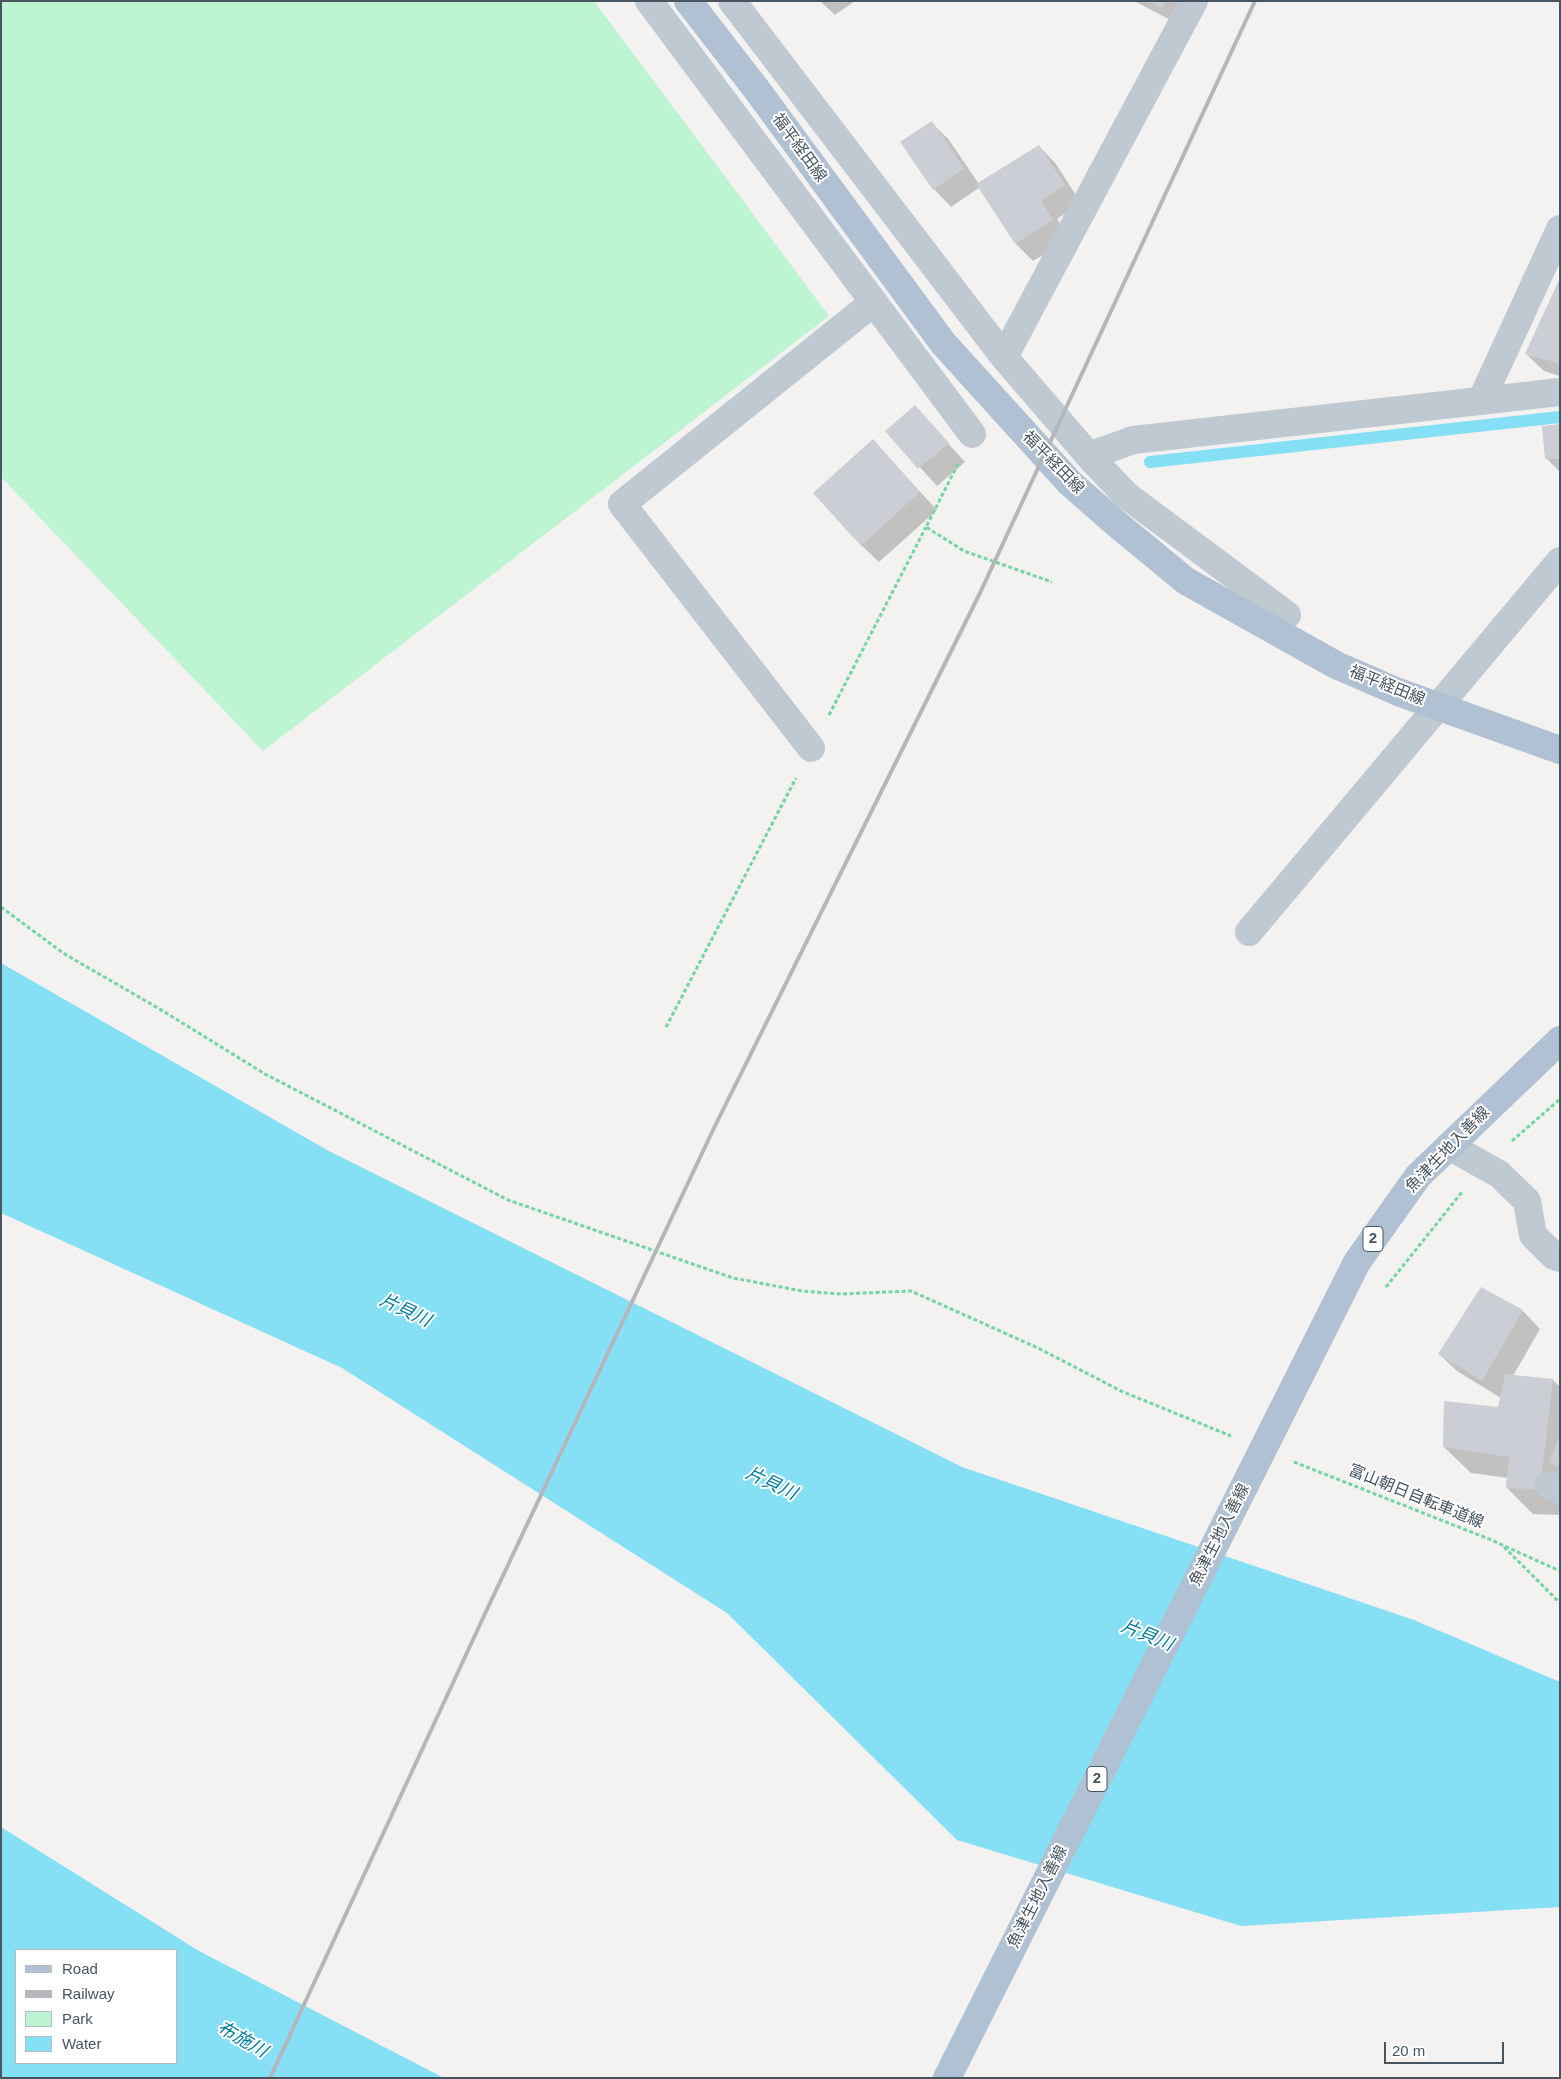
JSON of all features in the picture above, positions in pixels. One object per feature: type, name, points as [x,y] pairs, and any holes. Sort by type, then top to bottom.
[{"type":"main road","name":"福平経田線","points":[[688,1],[943,343],[1070,483],[1186,581],[1336,665],[1398,692],[1560,750]]},
{"type":"main road","name":"魚津生地入善線","points":[[947,2078],[1357,1262],[1418,1176],[1560,1040]]},
{"type":"street","points":[[649,1],[972,434]]},
{"type":"street","points":[[732,1],[1004,357],[1089,456],[1126,495],[1287,615]]},
{"type":"street","points":[[1004,357],[1194,1]]},
{"type":"street","points":[[1480,401],[1560,229]]},
{"type":"street","points":[[811,748],[622,504],[874,302]]},
{"type":"street","points":[[1089,456],[1132,440],[1560,392]]},
{"type":"street","points":[[1249,932],[1560,561]]},
{"type":"street","points":[[1449,1146],[1499,1174],[1527,1201],[1533,1235],[1554,1256],[1560,1258]]},
{"type":"path","points":[[972,434],[926,527],[964,551],[1052,582]]},
{"type":"path","name":"富山朝日自転車道線","points":[[1,906],[63,953],[163,1011],[264,1074],[508,1200],[733,1278],[802,1291],[841,1294],[911,1291],[1038,1348],[1121,1391],[1502,1545],[1560,1571]]},
{"type":"path","points":[[1383,1292],[1484,1165],[1560,1099]]},
{"type":"path","points":[[1502,1545],[1560,1603]]},
{"type":"green space","points":[[1,1],[594,1],[829,316],[263,751],[1,477]]},
{"type":"water","name":"片貝川","points":[[1,963],[327,1150],[962,1467],[1414,1620],[1560,1682],[1560,1907],[1241,1926],[957,1840],[727,1613],[342,1368],[1,1213]]},
{"type":"water","name":"布施川","points":[[1,1827],[199,1951],[444,2078],[1,2078]]},
{"type":"building","points":[[1148,1],[1166,1],[1162,8]]},
{"type":"building","points":[[932,121],[964,168],[933,190],[900,142]]},
{"type":"building","points":[[1039,145],[1065,185],[1041,201],[1053,220],[1015,244],[976,184]]},
{"type":"building","points":[[1560,278],[1560,364],[1525,354]]},
{"type":"building","points":[[915,405],[949,443],[918,469],[885,431]]},
{"type":"building","points":[[1560,424],[1560,459],[1545,459],[1542,426]]},
{"type":"building","points":[[873,439],[920,492],[861,546],[813,493]]},
{"type":"building","points":[[1481,1287],[1523,1310],[1482,1381],[1438,1354]]},
{"type":"building","points":[[1505,1374],[1553,1379],[1540,1489],[1506,1488],[1509,1457],[1443,1447],[1444,1401],[1498,1407]]},
{"type":"building","points":[[1560,1436],[1560,1467],[1549,1463]]},
{"type":"waterway","points":[[1150,462],[1560,417]]},
{"type":"railway","points":[[270,2078],[483,1618],[713,1130],[980,593],[1255,1]]}]
